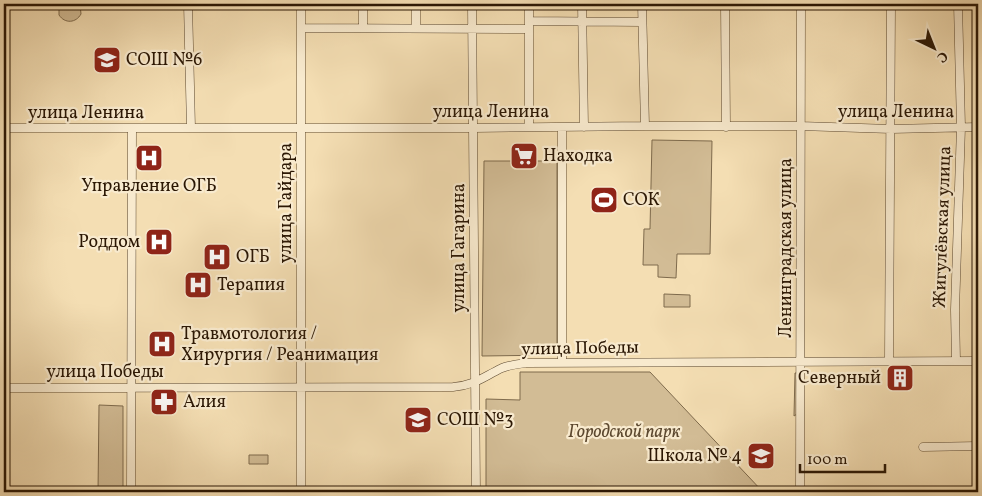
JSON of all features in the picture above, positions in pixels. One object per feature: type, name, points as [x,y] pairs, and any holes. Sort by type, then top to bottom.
[{"type":"street","points":[[188,4],[191,128]]},
{"type":"street","name":"улица Гайдара","points":[[301,4],[301,492]]},
{"type":"street","points":[[363,4],[363,28]]},
{"type":"street","points":[[416,4],[416,28]]},
{"type":"street","name":"улица Гагарина","points":[[472,4],[476,492]]},
{"type":"street","points":[[528,127],[530,4]]},
{"type":"street","points":[[582,4],[584,127]]},
{"type":"street","points":[[642,4],[645,126]]},
{"type":"street","points":[[725,4],[726,127]]},
{"type":"street","name":"Ленинградская улица","points":[[800,492],[801,4]]},
{"type":"street","points":[[889,360],[891,4]]},
{"type":"street","name":"Жигулёвская улица","points":[[956,361],[955,310],[961,127],[958,4]]},
{"type":"street","points":[[301,28],[472,28],[582,20],[642,22]]},
{"type":"street","name":"улица Ленина","points":[[4,128],[800,126],[891,129],[978,127]]},
{"type":"street","points":[[562,127],[562,363]]},
{"type":"street","points":[[130,492],[132,128]]},
{"type":"street","name":"улица Победы","points":[[4,388],[453,387],[476,383],[504,367],[526,363],[978,361]]},
{"type":"street","points":[[923,447],[978,446]]},
{"type":"green space","points":[[59,4],[80,4],[81,14],[73,21],[64,20],[59,15]]},
{"type":"green space","points":[[652,140],[712,141],[710,254],[677,254],[676,278],[658,277],[658,265],[643,265],[644,229],[650,229]]},
{"type":"green space","points":[[484,161],[557,161],[557,355],[482,356]]},
{"type":"green space","points":[[664,294],[690,295],[690,307],[664,307]]},
{"type":"green space","name":"Городской парк","points":[[520,372],[650,372],[763,492],[486,492],[486,399],[520,400]]},
{"type":"green space","points":[[795,373],[797,373],[797,414],[794,416]]},
{"type":"green space","points":[[99,405],[123,406],[123,492],[98,492]]},
{"type":"green space","points":[[249,455],[268,455],[268,464],[249,464]]},
{"type":"place","name":"СОШ №6","points":[[107,60]]},
{"type":"place","name":"Находка","points":[[524,156]]},
{"type":"place","name":"Управление ОГБ","points":[[149,158]]},
{"type":"place","name":"СОК","points":[[604,200]]},
{"type":"place","name":"Роддом","points":[[159,242]]},
{"type":"place","name":"ОГБ","points":[[217,257]]},
{"type":"place","name":"Терапия","points":[[198,285]]},
{"type":"place","name":"Травмотология / Хирургия / Реанимация","points":[[162,344]]},
{"type":"place","name":"Северный","points":[[900,378]]},
{"type":"place","name":"Алия","points":[[164,402]]},
{"type":"place","name":"СОШ №3","points":[[418,420]]},
{"type":"place","name":"Школа № 4","points":[[761,456]]}]
